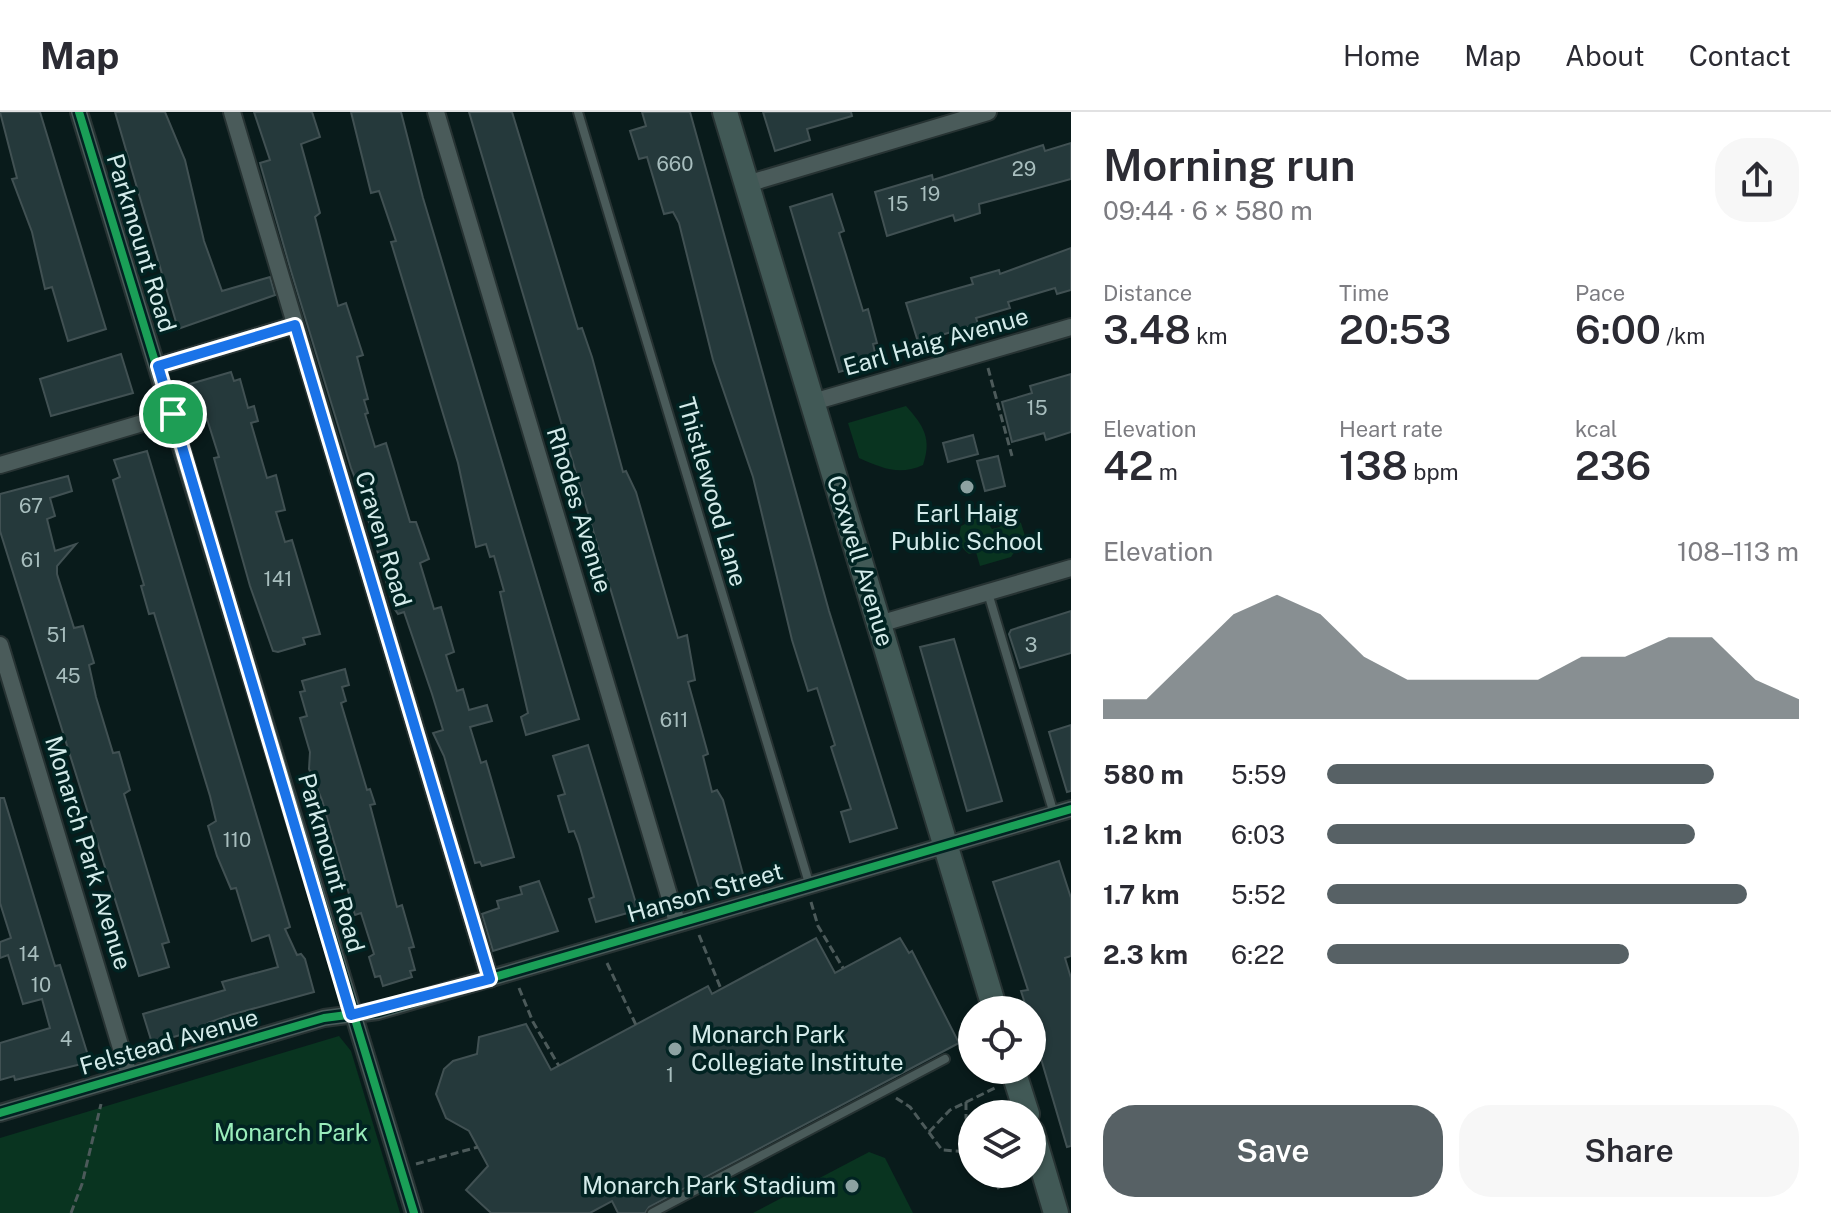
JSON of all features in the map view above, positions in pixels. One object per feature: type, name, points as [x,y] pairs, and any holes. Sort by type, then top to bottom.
[{"type":"main road","name":"Coxwell Avenue","points":[[725,112],[991,996]]},
{"type":"main road","points":[[1046,1179],[1056,1213]]},
{"type":"street","name":"Parkmount Road","points":[[79,112],[173,414],[351,1015],[414,1213]]},
{"type":"street","name":"Craven Road","points":[[232,112],[490,979]]},
{"type":"street","name":"Rhodes Avenue","points":[[436,112],[677,922]]},
{"type":"street","points":[[747,184],[988,112]]},
{"type":"street","points":[[158,366],[295,325]]},
{"type":"street","name":"Earl Haig Avenue","points":[[813,402],[1071,327]]},
{"type":"street","points":[[0,465],[173,414]]},
{"type":"street","points":[[879,624],[1071,568]]},
{"type":"street","name":"Monarch Park Avenue","points":[[0,645],[129,1075]]},
{"type":"street","name":"Hanson Street","points":[[351,1015],[490,979],[677,922],[809,891],[946,844],[1071,809]]},
{"type":"street","name":"Felstead Avenue","points":[[0,1113],[324,1018],[351,1015]]},
{"type":"lane","name":"Thistlewood Lane","points":[[578,112],[809,891]]},
{"type":"lane","points":[[988,593],[1054,814]]},
{"type":"lane","points":[[652,1213],[945,1059]]},
{"type":"path","points":[[988,368],[1012,456]]},
{"type":"path","points":[[809,891],[818,926],[843,968]]},
{"type":"path","points":[[698,932],[711,972],[721,989]]},
{"type":"path","points":[[606,959],[636,1025]]},
{"type":"path","points":[[518,985],[533,1022],[559,1066]]},
{"type":"path","points":[[969,1100],[995,1084]]},
{"type":"path","points":[[886,1090],[910,1107],[942,1150],[958,1151]]},
{"type":"path","points":[[71,1213],[101,1104]]},
{"type":"path","points":[[929,1132],[958,1106]]},
{"type":"path","points":[[401,1169],[478,1147]]},
{"type":"green space","points":[[906,406],[925,433],[927,448],[923,465],[898,470],[883,468],[859,458],[848,423]]},
{"type":"green space","points":[[983,515],[992,529],[1000,527],[1004,519],[1013,517],[1021,523],[1025,536],[1011,557],[980,566],[976,552],[969,554],[963,548],[959,535],[961,526]]},
{"type":"green space","name":"Monarch Park","points":[[339,1036],[351,1051],[400,1213],[0,1213],[0,1138]]},
{"type":"green space","name":"Monarch Park Stadium","points":[[869,1152],[885,1158],[913,1213],[753,1213]]},
{"type":"building","points":[[0,112],[40,112],[106,329],[68,341],[52,287],[45,289],[32,232],[12,179],[17,178]]},
{"type":"building","points":[[115,112],[165,112],[185,160],[204,241],[222,291],[270,277],[275,295],[178,329]]},
{"type":"building","points":[[254,112],[312,112],[320,137],[301,144],[320,213],[315,217],[338,306],[346,303],[363,355],[357,357],[368,399],[364,400],[368,413],[365,414],[375,447],[386,443],[410,522],[416,522],[429,559],[420,563],[434,609],[441,607],[454,652],[446,655],[457,691],[463,689],[469,710],[487,705],[492,721],[470,727],[481,763],[486,761],[514,857],[482,866],[480,862],[475,863],[444,756],[433,733],[443,730],[432,694],[404,612],[398,614],[394,608],[368,519],[373,518],[366,490],[359,488],[351,468],[291,271],[260,163],[270,160]]},
{"type":"building","points":[[351,112],[401,112],[423,198],[579,719],[526,735],[521,717],[528,713],[500,592],[504,591],[494,556],[490,557],[486,544],[476,547],[458,463],[391,242],[396,241],[379,191],[371,193]]},
{"type":"building","points":[[469,112],[512,112],[578,329],[582,328],[592,357],[623,472],[626,471],[636,492],[678,638],[687,635],[695,680],[688,682],[708,754],[703,756],[712,792],[717,790],[723,800],[744,878],[700,891]]},
{"type":"building","points":[[642,112],[690,112],[829,611],[897,828],[850,842],[841,812],[851,809],[831,747],[835,745],[817,688],[808,691],[792,640],[753,477],[713,360],[679,223],[673,212],[664,214],[647,157],[639,159],[630,131],[646,126]]},
{"type":"building","points":[[763,112],[851,112],[852,116],[807,129],[810,140],[775,151]]},
{"type":"building","points":[[1071,143],[1071,179],[979,204],[980,213],[955,221],[953,215],[887,236],[875,192],[932,175],[933,180],[1043,145],[1045,151]]},
{"type":"building","points":[[832,194],[844,231],[839,233],[863,311],[868,309],[877,343],[873,344],[877,361],[839,372],[790,207]]},
{"type":"building","points":[[1071,248],[1071,290],[1057,294],[1055,288],[1008,302],[1010,308],[976,318],[978,324],[918,342],[906,303],[973,284],[971,278],[999,270],[1000,274]]},
{"type":"building","points":[[121,354],[133,393],[51,416],[40,379]]},
{"type":"building","points":[[231,372],[234,381],[240,379],[248,408],[254,406],[258,421],[251,423],[267,478],[276,475],[285,510],[276,512],[285,542],[292,540],[320,634],[303,638],[305,644],[278,652],[273,651],[250,586],[214,458],[219,457],[207,419],[204,420],[190,384]]},
{"type":"building","name":"Earl Haig Public School","points":[[1071,374],[1071,432],[1046,440],[1044,433],[1012,442],[1002,402],[1032,393],[1030,386]]},
{"type":"building","points":[[973,435],[978,454],[948,462],[943,443]]},
{"type":"building","points":[[147,451],[290,927],[285,929],[297,955],[301,954],[305,959],[314,992],[230,1015],[208,1023],[209,1027],[152,1043],[143,1014],[225,990],[222,982],[278,967],[269,935],[252,941],[236,888],[231,889],[217,856],[208,826],[216,821],[210,796],[154,613],[149,614],[141,586],[144,585],[113,480],[120,477],[114,460]]},
{"type":"building","points":[[998,456],[1005,486],[985,491],[977,461]]},
{"type":"building","points":[[68,476],[72,491],[50,498],[55,516],[47,519],[55,551],[76,544],[57,566],[57,574],[74,628],[83,626],[94,663],[89,665],[96,697],[113,753],[119,752],[130,790],[124,794],[169,942],[162,944],[169,967],[139,976],[0,531],[0,494]]},
{"type":"building","points":[[1071,611],[1071,653],[1020,668],[1009,634],[1011,630]]},
{"type":"building","points":[[954,639],[1002,801],[967,811],[920,647]]},
{"type":"building","points":[[345,669],[349,685],[342,687],[346,701],[341,703],[367,790],[370,789],[375,804],[370,805],[397,907],[402,905],[414,947],[409,948],[415,970],[410,971],[412,977],[383,986],[380,976],[375,977],[369,957],[374,954],[361,913],[355,915],[322,800],[309,769],[310,752],[300,718],[307,716],[300,692],[305,691],[302,681]]},
{"type":"building","points":[[1071,725],[1071,791],[1067,792],[1049,732]]},
{"type":"building","points":[[588,745],[638,910],[596,922],[589,899],[594,897],[579,844],[574,831],[569,832],[558,796],[565,794],[553,756]]},
{"type":"building","points":[[0,798],[4,798],[55,966],[60,965],[90,1062],[15,1080],[14,1076],[0,1080],[0,1043],[50,1028],[42,999],[23,1004],[8,955],[0,958],[0,942],[11,938],[0,903]]},
{"type":"building","points":[[1059,861],[1071,898],[1071,956],[1065,958],[1071,978],[1071,1146],[1067,1147],[1046,1076],[1046,996],[1023,996],[1021,991],[1028,990],[993,882]]},
{"type":"building","points":[[539,881],[558,931],[493,951],[482,914],[499,908],[497,901],[522,894],[520,887]]},
{"type":"building","name":"Monarch Park Collegiate Institute","points":[[816,938],[835,973],[900,938],[909,953],[912,951],[958,1044],[649,1207],[645,1213],[618,1213],[612,1201],[590,1213],[491,1213],[466,1190],[488,1166],[469,1131],[446,1118],[436,1094],[444,1069],[453,1061],[477,1054],[479,1037],[526,1024],[551,1070],[708,986],[712,994]]},
{"type":"cycle path","points":[[79,112],[414,1213]]},
{"type":"cycle path","points":[[0,1113],[324,1018],[378,1011],[1071,809]]},
{"type":"place","name":"Earl Haig Public School","points":[[967,487]]},
{"type":"place","name":"Monarch Park Collegiate Institute","points":[[675,1049]]},
{"type":"place","name":"Monarch Park Stadium","points":[[852,1186]]},
{"type":"route","points":[[295,325],[490,979],[378,1011],[351,1015],[173,414],[158,366],[295,325]]}]
